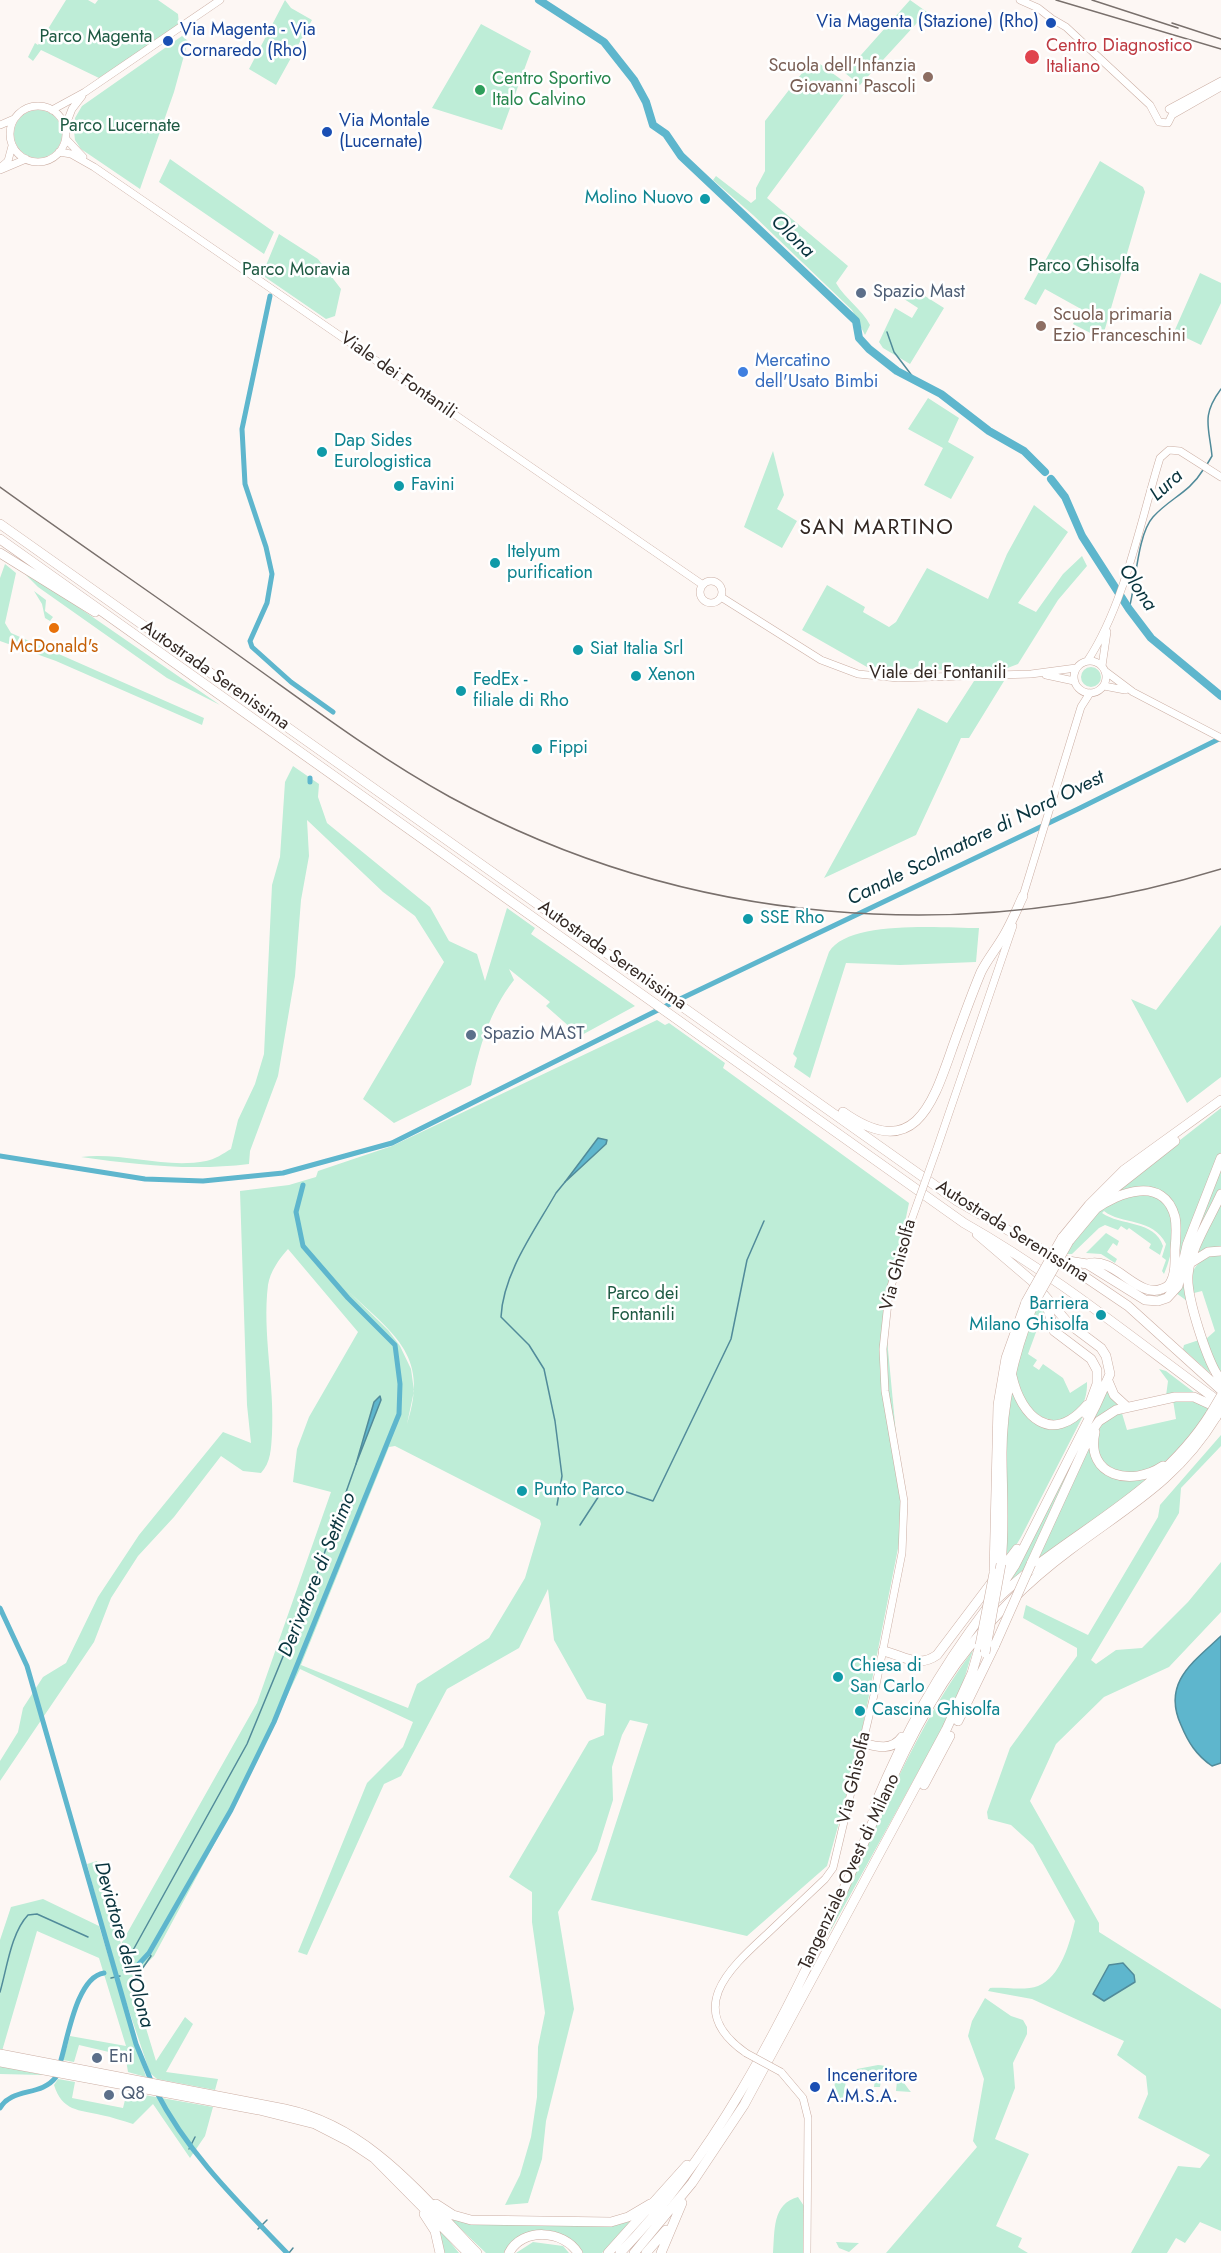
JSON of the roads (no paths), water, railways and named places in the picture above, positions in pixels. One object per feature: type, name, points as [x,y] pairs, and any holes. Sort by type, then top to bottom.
[{"type":"highway","name":"Autostrada Serenissima","points":[[0,524],[971,1210],[1060,1260],[1128,1306],[1221,1390]]},
{"type":"highway","name":"Autostrada Serenissima","points":[[0,539],[964,1223],[1051,1277],[1221,1403]]},
{"type":"highway","points":[[0,553],[82,606],[121,625]]},
{"type":"highway","points":[[765,1064],[865,1126],[889,1131],[915,1123],[935,1099],[982,971],[1004,936],[1023,896]]},
{"type":"highway","points":[[1066,1240],[1132,1173],[1176,1141],[1221,1100]]},
{"type":"highway","points":[[982,1649],[994,1573],[998,1405],[1006,1358],[1030,1304],[1084,1210],[1119,1175],[1207,1112]]},
{"type":"highway","points":[[1060,1260],[1087,1264],[1145,1300],[1158,1301],[1171,1295],[1179,1282],[1187,1245],[1221,1158]]},
{"type":"highway","points":[[1087,1264],[1096,1261],[1106,1263],[1149,1291],[1163,1290],[1174,1275],[1175,1216],[1161,1197],[1145,1191],[1132,1191],[1114,1196],[1094,1210]]},
{"type":"highway","points":[[1221,1194],[1187,1277],[1207,1357],[1221,1380]]},
{"type":"highway","points":[[863,1743],[892,1746],[900,1740],[936,1681],[1015,1565],[1108,1381],[1110,1369],[1101,1348],[1069,1324],[1044,1293],[964,1223]]},
{"type":"highway","points":[[1192,1262],[1208,1252],[1221,1251]]},
{"type":"highway","points":[[883,1651],[922,1662],[932,1658],[944,1648],[1014,1554],[1090,1401],[1097,1384],[1095,1366],[1054,1331],[1044,1293]]},
{"type":"highway","points":[[971,1695],[1001,1564],[1002,1453],[1011,1370],[1030,1304]]},
{"type":"highway","points":[[1011,1370],[1020,1403],[1026,1412],[1041,1421],[1053,1424],[1068,1420],[1090,1401]]},
{"type":"highway","points":[[1108,1381],[1114,1395],[1126,1406]]},
{"type":"highway","points":[[900,1819],[932,1770],[971,1695],[1092,1431],[1099,1421],[1111,1412],[1126,1406],[1188,1396],[1204,1400],[1217,1412]]},
{"type":"highway","points":[[987,1609],[1031,1569],[1135,1497],[1217,1412],[1221,1396]]},
{"type":"highway","name":"Tangenziale Ovest di Milano","points":[[620,2253],[656,2213],[709,2141],[737,2097],[774,2030],[833,1913],[915,1731],[957,1664],[1021,1591],[1071,1549],[1140,1502],[1172,1472],[1195,1447],[1217,1412]]},
{"type":"highway","points":[[1099,1421],[1094,1438],[1095,1452],[1101,1464],[1113,1473],[1124,1478],[1138,1477],[1152,1473],[1172,1461]]},
{"type":"highway","name":"Tangenziale Ovest di Milano","points":[[634,2253],[692,2183],[744,2105],[848,1910],[900,1819],[957,1709],[982,1649]]},
{"type":"highway","points":[[854,1866],[871,1815],[910,1725]]},
{"type":"highway","points":[[0,2054],[146,2086]]},
{"type":"highway","points":[[0,2062],[295,2111],[328,2123],[370,2147],[477,2253]]},
{"type":"highway","points":[[608,2253],[709,2141]]},
{"type":"highway","points":[[661,2253],[692,2183]]},
{"type":"highway","points":[[407,2185],[444,2210],[471,2220],[611,2222],[628,2217],[651,2204]]},
{"type":"highway","points":[[407,2185],[435,2231],[440,2253]]},
{"type":"highway","points":[[407,2185],[468,2253]]},
{"type":"highway","points":[[646,2253],[673,2222]]},
{"type":"highway","points":[[509,2253],[521,2240],[546,2235],[564,2239],[578,2253]]},
{"type":"street","points":[[52,110],[85,92],[220,0]]},
{"type":"street","points":[[1020,0],[1038,8],[1076,36],[1158,111],[1171,112],[1221,87]]},
{"type":"street","points":[[1171,112],[1221,81]]},
{"type":"street","points":[[65,127],[72,109],[85,92]]},
{"type":"street","points":[[0,125],[14,119],[30,107],[42,106],[52,110],[60,117],[65,127],[66,139],[59,152],[45,161],[26,159],[0,169]]},
{"type":"street","points":[[1158,111],[1158,120],[1163,123],[1170,121],[1171,112]]},
{"type":"street","points":[[0,169],[8,161],[14,119]]},
{"type":"street","points":[[0,132],[26,159]]},
{"type":"street","name":"Viale dei Fontanili","points":[[66,139],[94,167]]},
{"type":"street","name":"Viale dei Fontanili","points":[[59,152],[70,154],[94,167],[703,585]]},
{"type":"street","points":[[1132,692],[1104,686],[1090,693],[1079,689],[1074,681],[1076,668],[1088,660],[1110,618],[1160,458],[1169,450],[1180,451],[1221,477]]},
{"type":"street","points":[[709,581],[716,582],[722,589],[721,597],[715,602],[707,601],[701,594],[703,585],[709,581]]},
{"type":"street","name":"Viale dei Fontanili","points":[[721,597],[821,660],[858,674],[898,678],[1032,674],[1076,668]]},
{"type":"street","points":[[1104,686],[1110,618]]},
{"type":"street","points":[[1088,660],[1104,668],[1132,692],[1221,738]]},
{"type":"street","name":"Viale dei Fontanili","points":[[1032,674],[1074,681]]},
{"type":"street","name":"Via Ghisolfa","points":[[1079,689],[1081,707]]},
{"type":"street","name":"Via Ghisolfa","points":[[807,2253],[808,2118],[798,2090],[781,2072],[746,2054],[724,2031],[716,2002],[725,1976],[750,1949],[825,1879],[833,1868],[863,1743],[902,1553],[904,1518],[902,1484],[885,1390],[883,1334],[889,1293],[910,1224],[1023,896],[1081,707],[1090,693]]},
{"type":"water","points":[[598,1138],[607,1140],[606,1144],[565,1182]]},
{"type":"water","points":[[380,1396],[381,1400],[356,1464],[374,1402]]},
{"type":"water","points":[[1221,1636],[1221,1763],[1212,1766],[1197,1753],[1187,1737],[1176,1710],[1175,1697],[1183,1675]]},
{"type":"water","points":[[1123,1963],[1134,1975],[1135,1982],[1104,2001],[1093,1994],[1109,1965]]},
{"type":"waterway","name":"Olona","points":[[539,0],[604,42],[634,80],[646,102],[653,125],[666,134],[681,156],[856,321],[859,338],[869,349],[897,371],[941,394],[989,431],[1024,451],[1045,472]]},
{"type":"waterway","name":"Derivatore di Settimo","points":[[270,296],[242,429],[245,484],[266,547],[272,574],[267,603],[250,641],[252,647],[291,682],[333,712]]},
{"type":"waterway","points":[[887,332],[894,352],[913,377]]},
{"type":"waterway","name":"Lura","points":[[1206,466],[1212,456],[1208,429],[1209,414],[1221,389]]},
{"type":"waterway","name":"Lura","points":[[1129,609],[1140,548],[1148,525],[1159,510],[1186,490],[1203,470]]},
{"type":"waterway","name":"Olona","points":[[1051,479],[1065,497],[1082,536],[1129,609],[1151,638],[1221,696]]},
{"type":"waterway","name":"Canale Scolmatore di Nord Ovest","points":[[0,1156],[145,1179],[203,1181],[283,1173],[392,1143],[678,1000],[1078,809],[1221,738]]},
{"type":"waterway","points":[[557,1505],[562,1476],[555,1421],[544,1369],[529,1345],[501,1317],[507,1284],[521,1252],[565,1182]]},
{"type":"waterway","name":"Derivatore di Settimo","points":[[125,1970],[137,1966],[149,1953],[231,1810],[274,1722],[399,1414],[400,1384],[395,1345],[348,1298],[303,1246],[296,1212],[303,1185]]},
{"type":"waterway","points":[[580,1525],[606,1485],[653,1501],[731,1339],[747,1260],[764,1221]]},
{"type":"waterway","points":[[125,1953],[132,1952],[247,1744],[317,1574],[356,1464]]},
{"type":"waterway","name":"Deviatore dell'Olona","points":[[0,1608],[27,1666],[136,2044],[152,2083]]},
{"type":"waterway","points":[[0,1992],[17,1931],[28,1915],[37,1914],[88,1937]]},
{"type":"waterway","points":[[142,1969],[151,1956],[149,1953]]},
{"type":"waterway","name":"Derivatore di Settimo","points":[[61,2060],[80,1996],[95,1977],[104,1973]]},
{"type":"waterway","name":"Deviatore dell'Olona","points":[[111,1978],[120,1976]]},
{"type":"waterway","name":"Derivatore di Settimo","points":[[0,2108],[12,2097],[43,2087],[56,2077]]},
{"type":"waterway","name":"Deviatore dell'Olona","points":[[156,2091],[183,2136],[199,2157],[287,2253]]},
{"type":"waterway","name":"Deviatore dell'Olona","points":[[189,2149],[195,2137]]},
{"type":"waterway","name":"Deviatore dell'Olona","points":[[258,2229],[267,2220]]},
{"type":"waterway","points":[[289,2253],[293,2248]]},
{"type":"railway","points":[[1056,0],[1221,49]]},
{"type":"railway","points":[[1092,0],[1178,28]]},
{"type":"railway","points":[[1172,23],[1221,39]]},
{"type":"railway","points":[[0,487],[347,732],[424,782],[450,797],[541,840],[634,874],[730,897],[828,911],[927,915],[1025,909],[1124,894],[1221,869]]},
{"type":"place","name":"Via Magenta (Stazione) (Rho)","points":[[1051,23]]},
{"type":"place","name":"Via Magenta - Via Cornaredo (Rho)","points":[[168,41]]},
{"type":"place","name":"Centro Diagnostico Italiano","points":[[1032,57]]},
{"type":"place","name":"Scuola dell'Infanzia Giovanni Pascoli","points":[[928,77]]},
{"type":"place","name":"Centro Sportivo Italo Calvino","points":[[480,90]]},
{"type":"place","name":"Via Montale (Lucernate)","points":[[327,132]]},
{"type":"place","name":"Molino Nuovo","points":[[705,199]]},
{"type":"place","name":"Spazio Mast","points":[[861,293]]},
{"type":"place","name":"Scuola primaria Ezio Franceschini","points":[[1041,326]]},
{"type":"place","name":"Mercatino dell'Usato Bimbi","points":[[743,372]]},
{"type":"place","name":"Dap Sides Eurologistica","points":[[322,452]]},
{"type":"place","name":"Favini","points":[[399,486]]},
{"type":"place","name":"Itelyum purification","points":[[495,563]]},
{"type":"place","name":"McDonald's","points":[[54,628]]},
{"type":"place","name":"Siat Italia Srl","points":[[578,650]]},
{"type":"place","name":"Xenon","points":[[636,676]]},
{"type":"place","name":"FedEx - filiale di Rho","points":[[461,691]]},
{"type":"place","name":"Fippi","points":[[537,749]]},
{"type":"place","name":"SSE Rho","points":[[748,919]]},
{"type":"place","name":"Spazio MAST","points":[[471,1035]]},
{"type":"place","name":"Barriera Milano Ghisolfa","points":[[1101,1315]]},
{"type":"place","name":"Punto Parco","points":[[522,1491]]},
{"type":"place","name":"Chiesa di San Carlo","points":[[838,1677]]},
{"type":"place","name":"Cascina Ghisolfa","points":[[860,1711]]},
{"type":"place","name":"Eni","points":[[97,2058]]},
{"type":"place","name":"Inceneritore A.M.S.A.","points":[[815,2087]]},
{"type":"place","name":"Q8","points":[[109,2095]]},
{"type":"district","name":"SAN MARTINO","points":[[877,529]]},
{"type":"park label","name":"Parco Magenta","points":[[96,38]]},
{"type":"park label","name":"Parco Lucernate","points":[[120,127]]},
{"type":"park label","name":"Parco Ghisolfa","points":[[1084,267]]},
{"type":"park label","name":"Parco Moravia","points":[[296,271]]},
{"type":"park label","name":"Parco dei Fontanili","points":[[643,1305]]}]
